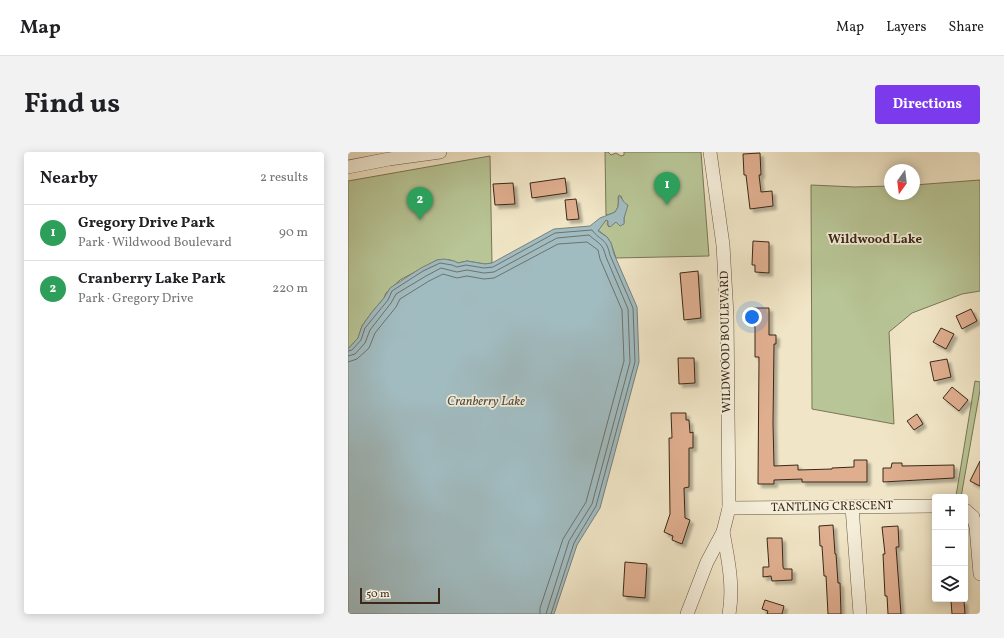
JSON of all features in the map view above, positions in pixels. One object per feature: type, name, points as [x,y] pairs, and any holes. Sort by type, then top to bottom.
[{"type":"street","points":[[348,167],[389,159],[440,152]]},
{"type":"street","name":"WILDWOOD BOULEVARD","points":[[687,614],[707,562],[723,532],[729,508],[727,316],[723,244],[710,152]]},
{"type":"street","name":"TANTLING CRESCENT","points":[[729,508],[932,506]]},
{"type":"street","points":[[852,507],[860,614]]},
{"type":"street","points":[[968,513],[973,517],[976,527],[980,574]]},
{"type":"street","name":"WILDWOOD BOULEVARD","points":[[723,532],[728,557],[731,590],[729,614]]},
{"type":"green space","points":[[605,152],[608,152],[611,155],[616,153],[621,156],[624,155],[624,152],[701,152],[709,256],[616,258],[611,243],[607,237],[598,230],[606,220],[608,221],[607,224],[609,227],[616,222],[619,225],[624,223],[626,210],[621,196],[618,197],[617,209],[613,213],[606,215]]},
{"type":"green space","points":[[490,156],[492,263],[485,264],[467,261],[458,263],[442,259],[437,260],[400,280],[386,293],[384,298],[362,326],[358,338],[348,349],[348,181]]},
{"type":"green space","points":[[980,180],[980,291],[962,294],[912,313],[889,332],[894,424],[812,409],[811,185],[855,187],[884,186],[884,200],[920,200],[920,185]]},
{"type":"green space","points":[[975,381],[980,382],[980,390],[962,494],[956,494]]},
{"type":"water","name":"Cranberry Lake","points":[[619,195],[628,205],[624,218],[624,224],[620,226],[616,222],[610,227],[608,225],[608,221],[606,220],[598,231],[607,237],[611,243],[614,254],[637,307],[639,362],[600,508],[577,545],[554,614],[348,614],[348,349],[358,338],[362,326],[390,288],[421,268],[437,260],[444,259],[458,263],[467,261],[485,264],[492,263],[554,229],[590,226],[600,218],[615,212],[618,207]]},
{"type":"building","points":[[760,153],[761,175],[759,175],[761,192],[772,191],[773,206],[750,209],[746,175],[744,175],[743,154]]},
{"type":"building","points":[[565,178],[567,193],[532,198],[530,183]]},
{"type":"building","points":[[513,183],[515,204],[495,205],[493,184]]},
{"type":"building","points":[[576,199],[579,219],[567,220],[565,200]]},
{"type":"building","points":[[753,241],[769,242],[769,273],[755,272],[755,265],[752,265]]},
{"type":"building","points":[[698,271],[701,318],[684,320],[680,273]]},
{"type":"building","points":[[751,308],[769,308],[769,335],[776,335],[776,344],[774,344],[774,466],[798,465],[798,470],[832,469],[854,467],[854,460],[867,460],[867,482],[802,482],[802,479],[774,480],[774,484],[758,484],[759,357],[755,357],[755,328],[754,321],[751,321]]},
{"type":"building","points":[[971,309],[977,321],[962,329],[956,316]]},
{"type":"building","points":[[941,328],[954,334],[946,349],[933,342]]},
{"type":"building","points":[[678,358],[694,358],[695,383],[679,384]]},
{"type":"building","points":[[947,359],[951,377],[934,381],[930,362]]},
{"type":"building","points":[[952,387],[968,400],[959,411],[943,398]]},
{"type":"building","points":[[671,413],[686,413],[686,420],[689,420],[690,433],[693,432],[693,448],[689,448],[689,487],[684,488],[685,518],[690,520],[682,544],[672,540],[673,536],[664,532],[670,514],[669,438],[672,438]]},
{"type":"building","points":[[917,414],[923,424],[914,430],[907,421]]},
{"type":"building","points":[[980,461],[980,486],[970,481]]},
{"type":"building","points":[[892,463],[902,463],[902,466],[954,465],[954,478],[883,482],[883,468],[891,468]]},
{"type":"building","points":[[833,525],[838,583],[840,583],[841,614],[828,614],[826,576],[824,576],[822,546],[820,546],[819,526]]},
{"type":"building","points":[[898,526],[899,547],[896,547],[901,614],[888,614],[887,596],[885,596],[883,554],[885,554],[882,527]]},
{"type":"building","points":[[767,538],[782,538],[783,567],[784,569],[792,569],[792,580],[772,581],[771,576],[763,577],[763,567],[769,567]]},
{"type":"building","points":[[625,562],[647,564],[645,598],[623,596]]},
{"type":"building","points":[[765,600],[784,606],[782,614],[767,614],[768,611],[762,609]]},
{"type":"building","points":[[951,602],[964,602],[965,614],[952,614]]},
{"type":"place","name":"Gregory Drive Park","points":[[667,205]]},
{"type":"place","name":"Cranberry Lake Park","points":[[420,220]]},
{"type":"district","name":"Wildwood Lake","points":[[875,240]]}]
